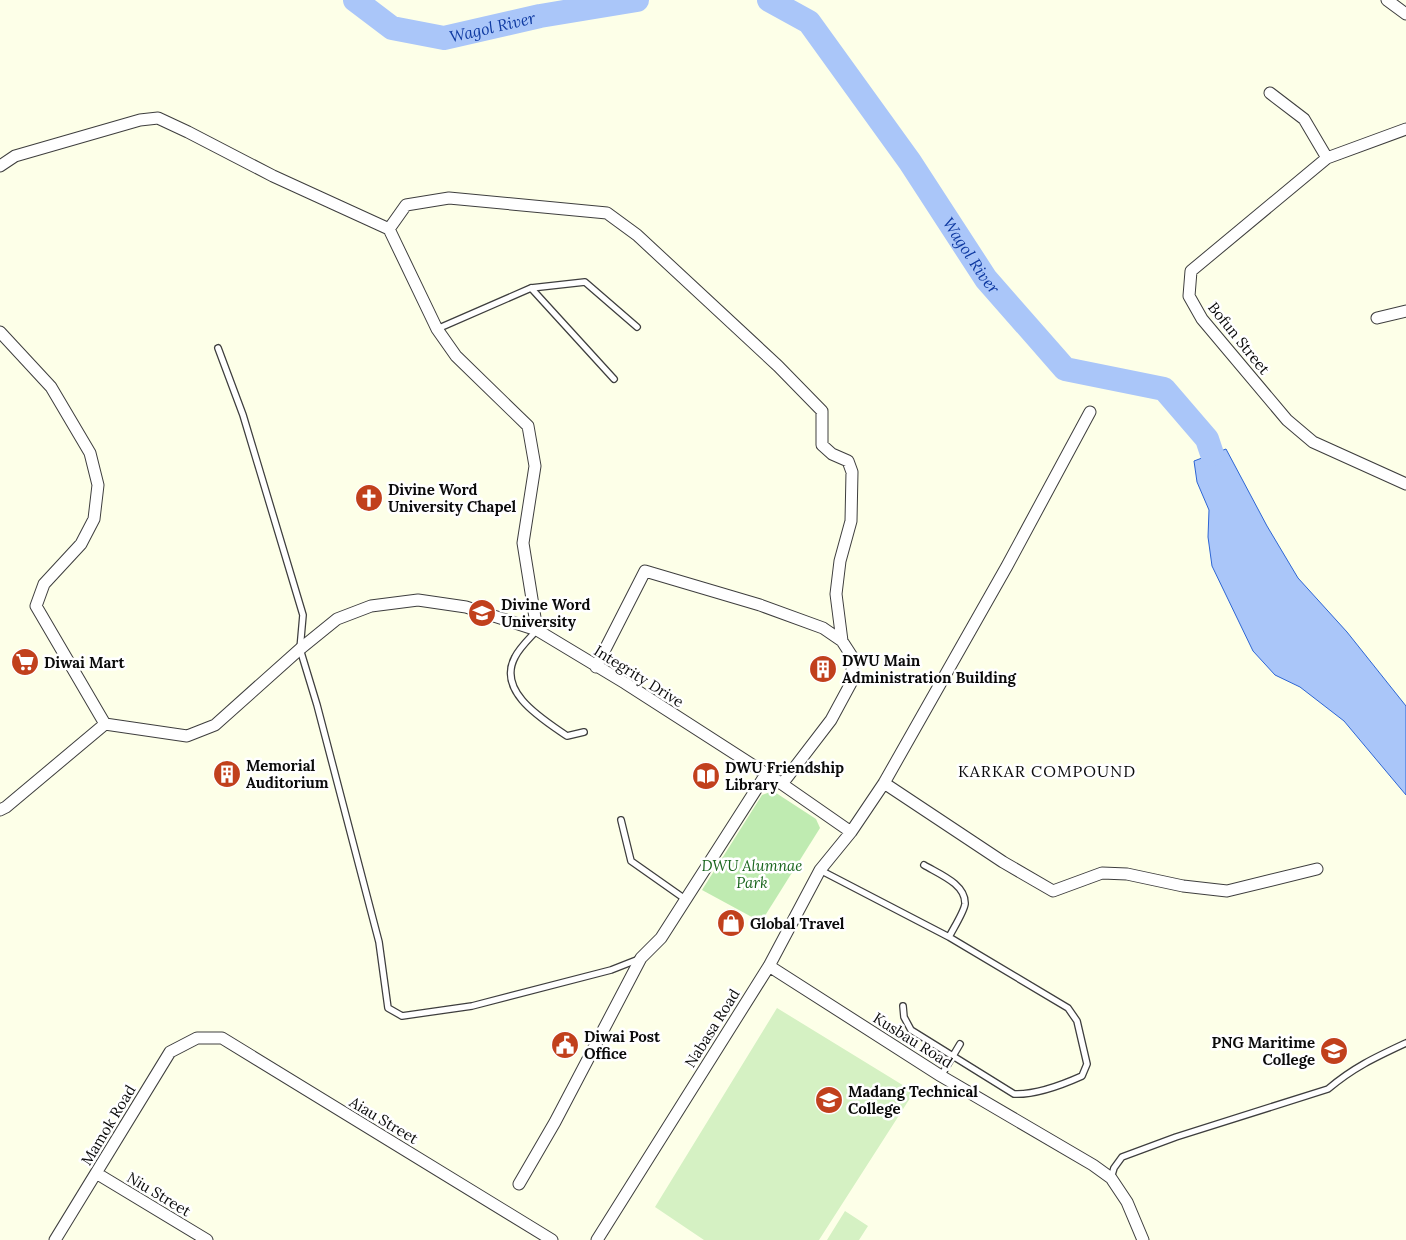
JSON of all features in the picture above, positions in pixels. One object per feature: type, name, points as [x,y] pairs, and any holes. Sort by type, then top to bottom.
[{"type":"street","points":[[1387,0],[1406,14]]},
{"type":"street","points":[[1270,93],[1304,119],[1327,158]]},
{"type":"street","points":[[0,166],[15,156],[140,120],[158,118],[273,176],[389,229],[437,329],[456,356],[528,426],[535,466],[524,543],[537,630]]},
{"type":"street","name":"Bofun Street","points":[[1406,129],[1327,158],[1191,271],[1189,296],[1202,319],[1287,420],[1313,442],[1406,484]]},
{"type":"street","points":[[389,229],[406,205],[449,198],[607,213],[637,235],[778,366],[822,411],[822,445],[832,454],[848,461],[852,472],[851,521],[840,561],[836,594],[842,641]]},
{"type":"street","points":[[1377,318],[1406,311]]},
{"type":"street","points":[[0,332],[51,387],[90,452],[98,485],[94,519],[81,544],[44,584],[36,606],[105,724],[0,810]]},
{"type":"street","name":"Nabasa Road","points":[[597,1240],[769,966],[820,870],[851,832],[884,783],[1007,566],[1090,412]]},
{"type":"street","points":[[596,667],[645,571],[760,605],[823,628],[842,641],[853,658],[851,683],[831,720],[782,784]]},
{"type":"street","name":"Integrity Drive","points":[[105,724],[187,736],[215,725],[300,649],[337,619],[371,606],[418,600],[466,607],[537,630],[625,683],[782,784],[851,832]]},
{"type":"street","points":[[519,1184],[555,1122],[640,958],[661,938],[766,774]]},
{"type":"street","points":[[884,783],[1003,862],[1053,891],[1102,873],[1128,874],[1183,886],[1227,891],[1317,869]]},
{"type":"street","name":"Kusbau Road","points":[[769,966],[942,1076],[1093,1165],[1111,1178],[1127,1202],[1143,1240]]},
{"type":"street","name":"Mamok Road","points":[[54,1240],[170,1052],[197,1038]]},
{"type":"street","name":"Aiau Street","points":[[197,1038],[222,1038],[552,1240]]},
{"type":"street","name":"Niu Street","points":[[96,1173],[207,1240]]},
{"type":"lane","points":[[437,329],[531,288],[585,282],[637,327]]},
{"type":"lane","points":[[531,288],[614,378]]},
{"type":"lane","points":[[218,348],[244,415],[303,615],[300,649],[317,705],[379,942],[388,1008],[402,1016],[472,1006],[611,970],[640,958]]},
{"type":"lane","points":[[537,630],[515,656],[511,668],[512,684],[530,709],[567,736],[584,732]]},
{"type":"lane","points":[[621,820],[631,861],[685,899]]},
{"type":"lane","points":[[924,865],[960,887],[964,896],[965,906],[949,937]]},
{"type":"lane","points":[[820,870],[949,937],[1068,1008],[1077,1021],[1087,1064],[1082,1076],[1065,1083],[1024,1094],[1014,1094],[911,1030],[904,1017],[902,1006]]},
{"type":"lane","points":[[1111,1178],[1114,1168],[1122,1157],[1176,1137],[1328,1089],[1347,1073],[1406,1043]]},
{"type":"lane","points":[[942,1076],[960,1044]]},
{"type":"green space","name":"DWU Alumnae Park","points":[[773,791],[816,819],[820,828],[761,922],[702,890],[762,795]]},
{"type":"green space","points":[[777,1008],[914,1092],[819,1240],[704,1240],[655,1207]]},
{"type":"green space","points":[[845,1211],[868,1226],[859,1240],[827,1240]]},
{"type":"water","points":[[1226,449],[1267,526],[1298,578],[1347,632],[1406,706],[1406,795],[1344,721],[1300,687],[1275,675],[1253,651],[1212,566],[1208,537],[1209,510],[1197,482],[1194,461]]},
{"type":"waterway","name":"Wagol River","points":[[355,0],[392,28],[444,38],[540,16],[637,0]]},
{"type":"waterway","name":"Wagol River","points":[[769,0],[809,22],[910,162],[986,279],[1065,369],[1164,389],[1207,439],[1212,454]]},
{"type":"place","name":"Divine Word University Chapel","points":[[369,498]]},
{"type":"place","name":"Divine Word University","points":[[482,613]]},
{"type":"place","name":"Diwai Mart","points":[[25,662]]},
{"type":"place","name":"DWU Main Administration Building","points":[[823,669]]},
{"type":"place","name":"Memorial Auditorium","points":[[227,774]]},
{"type":"place","name":"DWU Friendship Library","points":[[706,776]]},
{"type":"place","name":"Global Travel","points":[[731,923]]},
{"type":"place","name":"Diwai Post Office","points":[[565,1045]]},
{"type":"place","name":"PNG Maritime College","points":[[1334,1051]]},
{"type":"place","name":"Madang Technical College","points":[[829,1100]]},
{"type":"district","name":"KARKAR COMPOUND","points":[[1047,771]]}]
